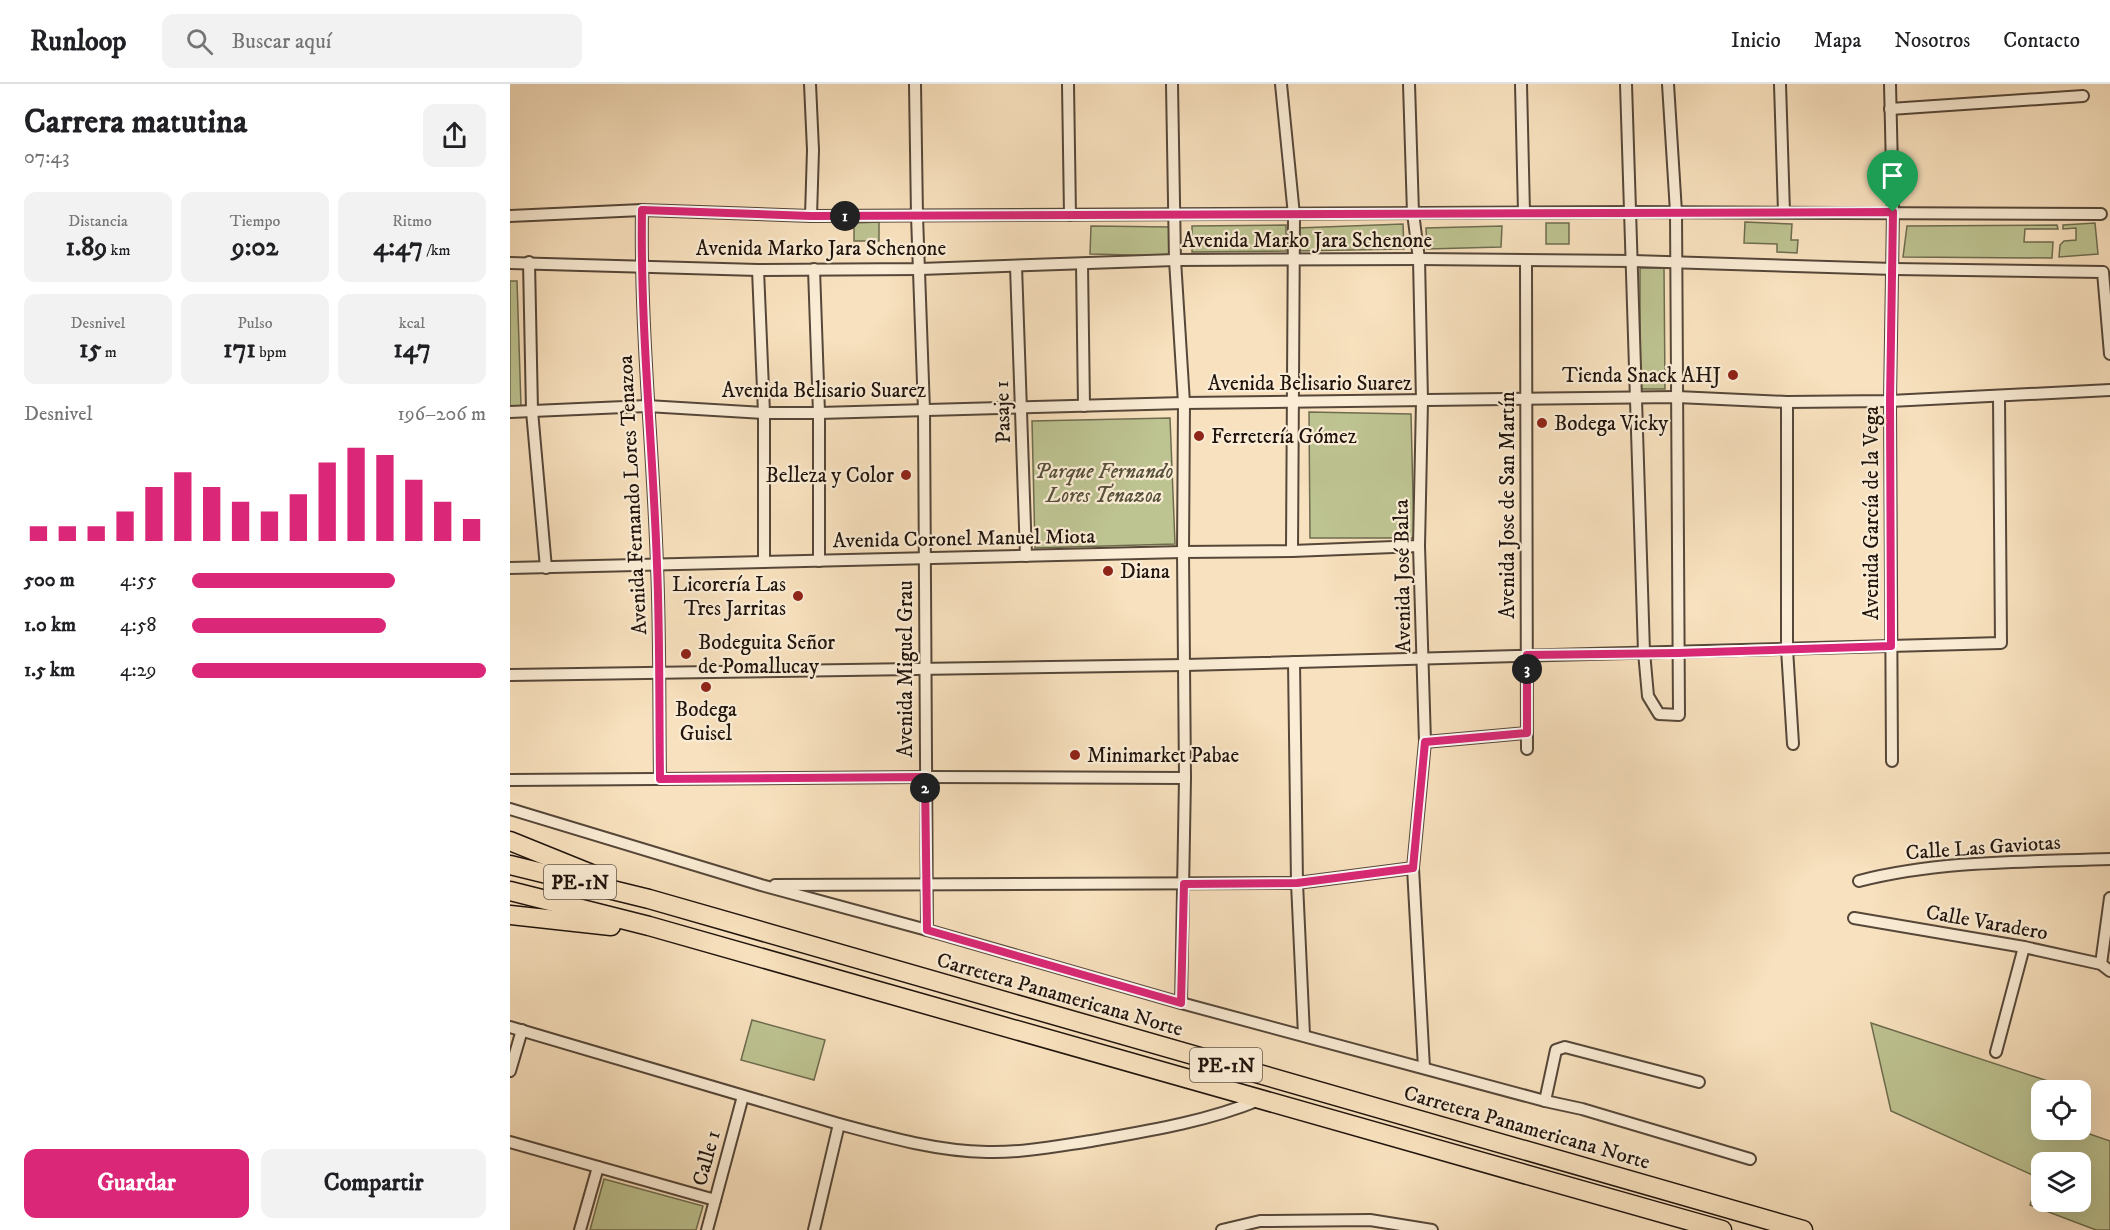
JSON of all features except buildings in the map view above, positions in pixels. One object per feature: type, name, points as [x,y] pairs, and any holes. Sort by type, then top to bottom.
[{"type":"highway","points":[[510,841],[649,899]]},
{"type":"highway","name":"Carretera Panamericana Norte","points":[[510,865],[649,899],[1803,1230]]},
{"type":"highway","name":"PE-1N","points":[[510,891],[649,926],[1722,1230]]},
{"type":"highway","points":[[510,915],[624,928],[649,926]]},
{"type":"street","points":[[811,216],[813,150],[810,84],[815,84]]},
{"type":"street","name":"Avenida Miguel Grau","points":[[915,84],[916,216],[920,268],[924,410],[927,930]]},
{"type":"street","points":[[1068,84],[1070,215]]},
{"type":"street","points":[[1172,84],[1174,260],[1184,404],[1185,778],[1181,1003]]},
{"type":"street","points":[[1281,84],[1294,215],[1292,551]]},
{"type":"street","name":"Avenida José Balta","points":[[1409,84],[1413,213],[1419,259],[1422,401],[1419,546],[1425,742],[1413,868],[1424,1068]]},
{"type":"street","points":[[1521,84],[1524,213]]},
{"type":"street","points":[[1626,84],[1633,261],[1634,398],[1644,652],[1648,696],[1659,714],[1679,716],[1676,212],[1668,84]]},
{"type":"street","points":[[1780,84],[1784,212]]},
{"type":"street","name":"Avenida García de la Vega","points":[[1890,84],[1894,269],[1890,401],[1892,761]]},
{"type":"street","points":[[1890,109],[2083,96]]},
{"type":"street","name":"Avenida Marko Jara Schenone","points":[[510,216],[642,210],[811,216],[1631,212],[2101,214]]},
{"type":"street","name":"Avenida Fernando Lores Tenazoa","points":[[642,210],[641,265],[657,565],[660,779]]},
{"type":"street","name":"Avenida Marko Jara Schenone","points":[[510,263],[758,270],[1016,266],[1174,260],[1419,259],[1633,261],[1894,269],[2103,272],[2110,354]]},
{"type":"street","name":"Avenida Jose de San Martín","points":[[1526,261],[1527,750]]},
{"type":"street","points":[[529,262],[532,411],[546,568]]},
{"type":"street","points":[[1083,264],[1084,406]]},
{"type":"street","name":"Pasaje 1","points":[[1016,266],[1026,556]]},
{"type":"street","points":[[814,269],[819,413],[819,561]]},
{"type":"street","points":[[758,270],[764,414],[764,562]]},
{"type":"street","name":"Avenida Belisario Suarez","points":[[510,412],[647,405],[764,414],[1184,404],[1677,397],[1786,402],[1890,401],[2110,390]]},
{"type":"street","points":[[510,675],[1185,665],[2001,644],[1999,397]]},
{"type":"street","points":[[1786,402],[1787,649],[1793,744]]},
{"type":"street","name":"Avenida Coronel Manuel Miota","points":[[510,568],[1292,551],[1419,546]]},
{"type":"street","points":[[1294,662],[1297,883],[1304,1035]]},
{"type":"street","points":[[1425,742],[1527,733]]},
{"type":"street","points":[[510,780],[1185,778]]},
{"type":"street","points":[[510,809],[761,885],[1181,1003],[1582,1109],[1750,1159]]},
{"type":"street","name":"Calle Las Gaviotas","points":[[1859,880],[1939,866],[2110,859]]},
{"type":"street","points":[[761,885],[1297,883],[1413,868]]},
{"type":"street","points":[[2101,964],[2110,898]]},
{"type":"street","name":"Calle Varadero","points":[[1854,918],[2024,947],[2101,964],[2110,971]]},
{"type":"street","points":[[1996,1052],[2024,947]]},
{"type":"street","points":[[510,1027],[839,1124],[888,1137],[951,1149],[988,1152],[1058,1146],[1137,1133],[1226,1113],[1262,1099]]},
{"type":"street","points":[[510,1071],[522,1030]]},
{"type":"street","points":[[1545,1101],[1556,1050],[1565,1047],[1699,1082]]},
{"type":"street","name":"Calle 1","points":[[707,1230],[743,1096]]},
{"type":"street","points":[[814,1230],[839,1124]]},
{"type":"street","points":[[510,1142],[715,1200]]},
{"type":"street","points":[[580,1230],[598,1167]]},
{"type":"street","points":[[1222,1230],[1260,1221],[1432,1230]]},
{"type":"green space","points":[[879,222],[879,241],[854,241],[854,223]]},
{"type":"green space","points":[[1745,222],[1792,224],[1791,240],[1798,240],[1797,253],[1777,252],[1777,244],[1744,243]]},
{"type":"green space","points":[[1546,223],[1569,223],[1569,244],[1546,244]]},
{"type":"green space","points":[[2095,223],[2098,254],[2059,257],[2060,245],[2064,241],[2076,240],[2076,228],[2063,229],[2063,225]]},
{"type":"green space","points":[[1403,224],[1404,249],[1296,251],[1297,228]]},
{"type":"green space","points":[[1286,225],[1286,251],[1192,252],[1192,226]]},
{"type":"green space","points":[[2057,225],[2058,229],[2025,229],[2024,242],[2053,242],[2052,258],[1903,257],[1907,226]]},
{"type":"green space","points":[[1091,226],[1172,227],[1172,256],[1090,254]]},
{"type":"green space","points":[[1502,226],[1501,247],[1427,249],[1426,228]]},
{"type":"green space","points":[[1640,268],[1664,268],[1665,389],[1640,389]]},
{"type":"green space","points":[[510,281],[517,281],[521,406],[510,406]]},
{"type":"green space","points":[[1309,412],[1411,414],[1414,538],[1310,538]]},
{"type":"green space","name":"Parque Fernando Lores Tenazoa","points":[[1170,418],[1175,544],[1035,548],[1032,421]]},
{"type":"green space","points":[[752,1020],[825,1040],[814,1080],[741,1060]]},
{"type":"green space","points":[[1871,1023],[2045,1080],[2031,1080],[2031,1140],[2091,1140],[2091,1134],[2110,1141],[2110,1230],[2096,1230],[2048,1212],[2091,1212],[2091,1152],[2031,1152],[2031,1174],[1891,1111]]},
{"type":"green space","points":[[604,1179],[703,1206],[696,1230],[590,1230]]},
{"type":"place","name":"Tienda Snack AHJ","points":[[1733,375]]},
{"type":"place","name":"Bodega Vicky","points":[[1542,423]]},
{"type":"place","name":"Ferretería Gómez","points":[[1199,436]]},
{"type":"place","name":"Belleza y Color","points":[[906,475]]},
{"type":"place","name":"Diana","points":[[1108,571]]},
{"type":"place","name":"Licorería Las Tres Jarritas","points":[[798,596]]},
{"type":"place","name":"Bodeguita Señor de Pomallucay","points":[[686,654]]},
{"type":"place","name":"Bodega Guisel","points":[[706,687]]},
{"type":"place","name":"Minimarket Pabae","points":[[1075,755]]},
{"type":"route","points":[[642,210],[811,216],[1893,212],[1894,269],[1890,401],[1891,646],[1527,655],[1527,733],[1425,742],[1413,868],[1297,883],[1184,884],[1181,1003],[927,930],[925,777],[660,779],[657,565],[641,265],[642,210]]}]
